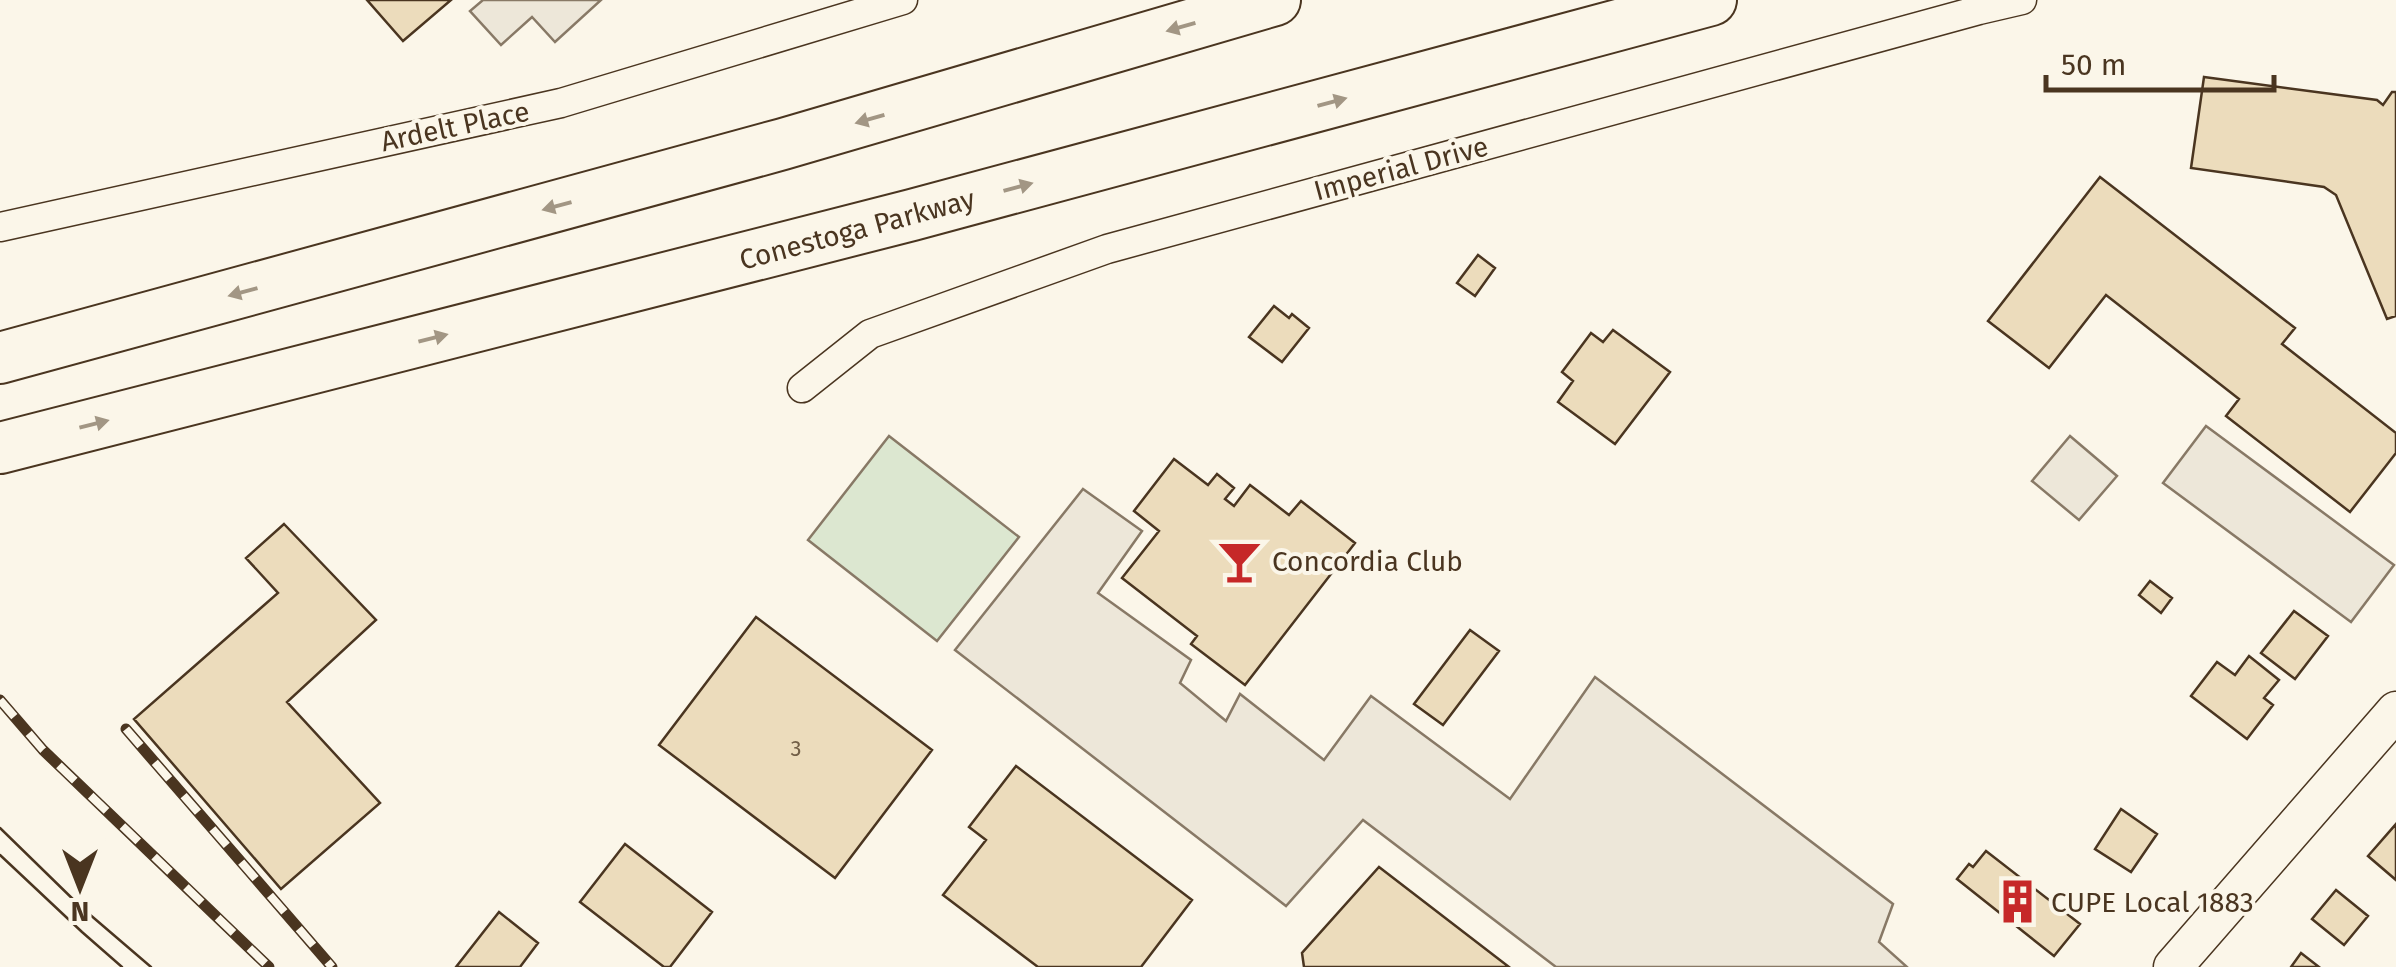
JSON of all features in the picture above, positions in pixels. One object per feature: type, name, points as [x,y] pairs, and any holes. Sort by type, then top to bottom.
[{"type":"highway","points":[[0,358],[783,144],[1275,0]]},
{"type":"highway","name":"Conestoga Parkway","points":[[0,448],[912,215],[1711,0]]},
{"type":"main road","points":[[2173,967],[2396,712]]},
{"type":"street","name":"Ardelt Place","points":[[0,226],[561,103],[904,0]]},
{"type":"street","name":"Imperial Drive","points":[[802,388],[870,334],[1106,249],[2022,0]]},
{"type":"green space","points":[[889,436],[1019,537],[937,641],[808,540]]},
{"type":"shaded area","points":[[483,0],[601,0],[555,42],[532,17],[501,45],[470,11]]},
{"type":"shaded area","points":[[2206,426],[2394,565],[2351,622],[2163,483]]},
{"type":"shaded area","points":[[2070,436],[2117,476],[2079,520],[2032,481]]},
{"type":"shaded area","points":[[1083,489],[1142,531],[1098,593],[1191,660],[1180,683],[1226,721],[1240,694],[1324,760],[1371,696],[1510,799],[1595,677],[1893,904],[1879,942],[1907,967],[1556,967],[1363,820],[1286,906],[955,650]]},
{"type":"building","points":[[367,0],[451,0],[403,41]]},
{"type":"building","points":[[2204,77],[2377,100],[2383,105],[2396,92],[2396,316],[2387,319],[2336,195],[2324,187],[2191,168]]},
{"type":"building","points":[[2100,177],[2295,328],[2282,344],[2396,433],[2396,453],[2350,512],[2226,416],[2239,399],[2106,295],[2049,368],[1988,321]]},
{"type":"building","points":[[1478,255],[1495,268],[1475,296],[1457,283]]},
{"type":"building","points":[[1274,306],[1309,328],[1282,362],[1249,337]]},
{"type":"building","points":[[1613,330],[1670,372],[1615,444],[1558,402],[1573,381],[1562,372],[1591,333],[1603,342]]},
{"type":"building","name":"Concordia Club","points":[[1174,459],[1208,485],[1217,474],[1234,488],[1225,499],[1234,506],[1250,485],[1289,515],[1301,501],[1355,543],[1245,685],[1191,644],[1197,636],[1122,578],[1159,531],[1134,511]]},
{"type":"building","points":[[284,524],[376,620],[287,702],[380,803],[281,889],[134,719],[278,593],[246,558]]},
{"type":"building","points":[[2150,581],[2172,598],[2161,613],[2139,595]]},
{"type":"building","points":[[2294,611],[2328,636],[2295,679],[2261,653]]},
{"type":"building","points":[[756,617],[932,750],[835,878],[659,745]]},
{"type":"building","points":[[1470,630],[1499,651],[1443,725],[1414,704]]},
{"type":"building","points":[[2249,656],[2279,680],[2264,698],[2273,705],[2247,739],[2191,696],[2217,662],[2235,675]]},
{"type":"building","points":[[1016,766],[1192,900],[1141,967],[1038,967],[943,895],[986,840],[969,827]]},
{"type":"building","points":[[2121,809],[2157,834],[2131,872],[2095,849]]},
{"type":"building","points":[[2396,824],[2396,880],[2368,856]]},
{"type":"building","points":[[625,844],[712,912],[670,967],[664,967],[580,902]]},
{"type":"building","name":"CUPE Local 1883","points":[[1986,851],[2080,924],[2054,956],[1957,879]]},
{"type":"building","points":[[1379,867],[1509,967],[1304,967],[1302,953]]},
{"type":"building","points":[[2336,890],[2368,916],[2344,945],[2312,919]]},
{"type":"building","points":[[499,912],[538,943],[520,967],[456,967]]},
{"type":"building","points":[[2301,953],[2319,967],[2291,967]]},
{"type":"tram line","points":[[0,828],[81,907],[151,967]]},
{"type":"tram line","points":[[0,855],[122,967]]},
{"type":"railway","points":[[0,700],[43,750],[269,967]]},
{"type":"railway","points":[[126,729],[332,967]]},
{"type":"place","name":"Concordia Club","points":[[1239,561]]},
{"type":"place","name":"CUPE Local 1883","points":[[2018,902]]}]
